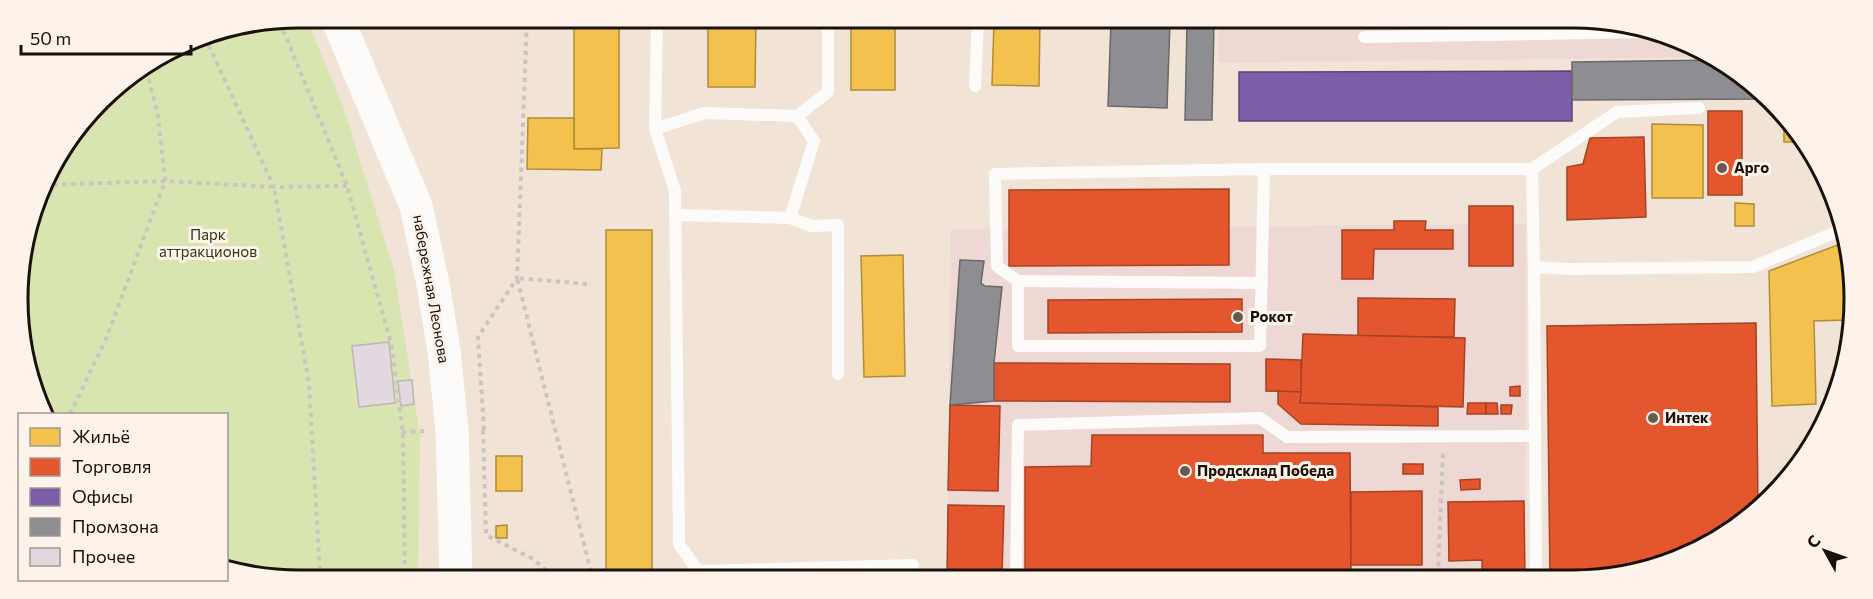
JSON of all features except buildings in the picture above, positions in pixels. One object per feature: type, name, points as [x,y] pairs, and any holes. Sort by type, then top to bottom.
[{"type":"main road","name":"набережная Леонова","points":[[341,28],[416,206],[433,284],[444,351],[452,431],[456,570]]},
{"type":"lane","points":[[657,28],[655,129],[675,191],[680,544],[697,570]]},
{"type":"lane","points":[[655,129],[704,113],[797,116],[828,92],[828,28]]},
{"type":"lane","points":[[975,86],[978,28]]},
{"type":"lane","points":[[1364,37],[1618,33]]},
{"type":"lane","points":[[1262,283],[1018,281],[997,266],[995,174],[1264,169],[1532,169],[1617,112],[1699,108]]},
{"type":"lane","points":[[790,218],[814,141],[797,116]]},
{"type":"lane","points":[[1018,281],[1018,346],[1260,346],[1264,169]]},
{"type":"lane","points":[[1532,169],[1536,570]]},
{"type":"lane","points":[[675,215],[790,218],[812,226],[838,225],[838,374]]},
{"type":"lane","points":[[1534,267],[1570,269],[1753,267],[1836,232]]},
{"type":"lane","points":[[1016,570],[1018,425],[1260,418],[1287,437],[1535,436]]},
{"type":"lane","points":[[734,570],[913,565]]},
{"type":"path","points":[[527,28],[517,278],[590,570]]},
{"type":"path","points":[[283,29],[346,186],[393,347],[403,436],[405,570]]},
{"type":"path","points":[[208,44],[274,187],[309,383],[321,570]]},
{"type":"path","points":[[70,413],[106,339],[165,181],[158,116],[148,75]]},
{"type":"path","points":[[54,185],[165,181],[274,187],[346,186]]},
{"type":"path","points":[[517,278],[587,284]]},
{"type":"path","points":[[484,430],[478,337],[517,278]]},
{"type":"path","points":[[1438,570],[1444,436]]},
{"type":"shaded area","points":[[1219,28],[1591,29],[1644,38],[1695,57],[1218,63]]},
{"type":"shaded area","name":"Рокот","points":[[1526,224],[1525,570],[947,570],[951,229]]},
{"type":"green space","name":"Парк аттракционов","points":[[310,28],[343,106],[394,270],[420,436],[418,570],[282,570],[228,561],[228,413],[53,413],[38,370],[31,335],[28,300],[34,247],[43,212],[65,164],[96,121],[121,96],[164,65],[212,43],[264,31]]},
{"type":"place","name":"Арго","points":[[1722,168]]},
{"type":"place","name":"Рокот","points":[[1238,317]]},
{"type":"place","name":"Интек","points":[[1653,418]]},
{"type":"place","name":"Продсклад Победа","points":[[1185,471]]}]
